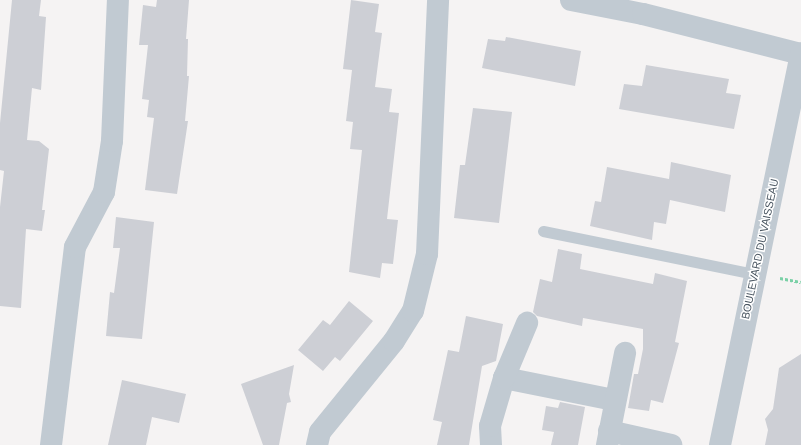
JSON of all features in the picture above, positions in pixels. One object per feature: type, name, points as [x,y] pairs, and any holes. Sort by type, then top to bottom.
[{"type":"street","points":[[52,445],[74,247],[104,192],[112,141],[118,0]]},
{"type":"street","points":[[317,445],[320,432],[394,341],[413,311],[427,254],[438,0]]},
{"type":"street","points":[[571,0],[644,14],[801,54]]},
{"type":"street","name":"BOULEVARD DU VAISSEAU","points":[[720,445],[801,54]]},
{"type":"street","points":[[491,445],[490,426],[504,378],[527,323]]},
{"type":"street","points":[[625,353],[614,400],[608,438],[671,445]]},
{"type":"street","points":[[504,378],[614,400]]},
{"type":"lane","points":[[543,231],[755,274]]},
{"type":"building","points":[[12,0],[41,0],[39,16],[46,17],[41,90],[32,88],[27,140],[39,141],[49,149],[42,210],[45,210],[42,231],[26,229],[21,308],[0,306],[0,207],[4,171],[0,170],[0,123]]},
{"type":"building","points":[[157,0],[189,0],[186,39],[188,39],[187,76],[189,76],[185,121],[188,121],[177,194],[145,190],[154,118],[147,117],[149,100],[142,99],[148,45],[139,45],[143,5],[156,7]]},
{"type":"building","points":[[351,0],[379,4],[375,32],[382,33],[375,87],[392,89],[389,112],[399,113],[387,219],[398,220],[393,264],[382,263],[380,278],[349,272],[362,150],[350,149],[353,122],[346,121],[352,70],[343,69]]},
{"type":"building","points":[[506,37],[581,51],[575,86],[482,68],[488,39],[505,41]]},
{"type":"building","points":[[646,65],[729,79],[726,93],[741,95],[734,129],[619,109],[624,84],[642,86]]},
{"type":"building","points":[[473,108],[512,112],[499,223],[454,218],[460,165],[465,165]]},
{"type":"building","points":[[671,162],[731,175],[725,212],[670,200],[666,224],[654,222],[652,240],[590,226],[595,201],[601,202],[607,167],[669,179]]},
{"type":"building","points":[[116,217],[154,222],[142,339],[106,336],[110,292],[114,293],[120,248],[113,248]]},
{"type":"building","points":[[558,249],[582,254],[580,269],[653,284],[655,273],[687,281],[675,342],[679,343],[663,403],[651,400],[649,411],[628,408],[634,374],[638,374],[643,349],[643,329],[583,318],[582,326],[537,316],[533,312],[540,279],[552,282]]},
{"type":"building","points":[[349,301],[373,321],[340,361],[335,357],[323,371],[298,350],[323,320],[330,325]]},
{"type":"building","points":[[466,316],[503,324],[496,361],[482,366],[469,445],[437,445],[442,422],[433,420],[448,350],[459,352]]},
{"type":"building","points":[[801,354],[801,445],[765,445],[768,430],[765,419],[773,409],[779,368]]},
{"type":"building","points":[[294,365],[289,394],[291,402],[287,403],[279,445],[263,445],[241,384]]},
{"type":"building","points":[[122,380],[186,394],[179,423],[152,417],[146,445],[108,445]]},
{"type":"building","points":[[560,402],[585,407],[578,445],[551,445],[554,432],[542,430],[546,406],[558,408]]}]
